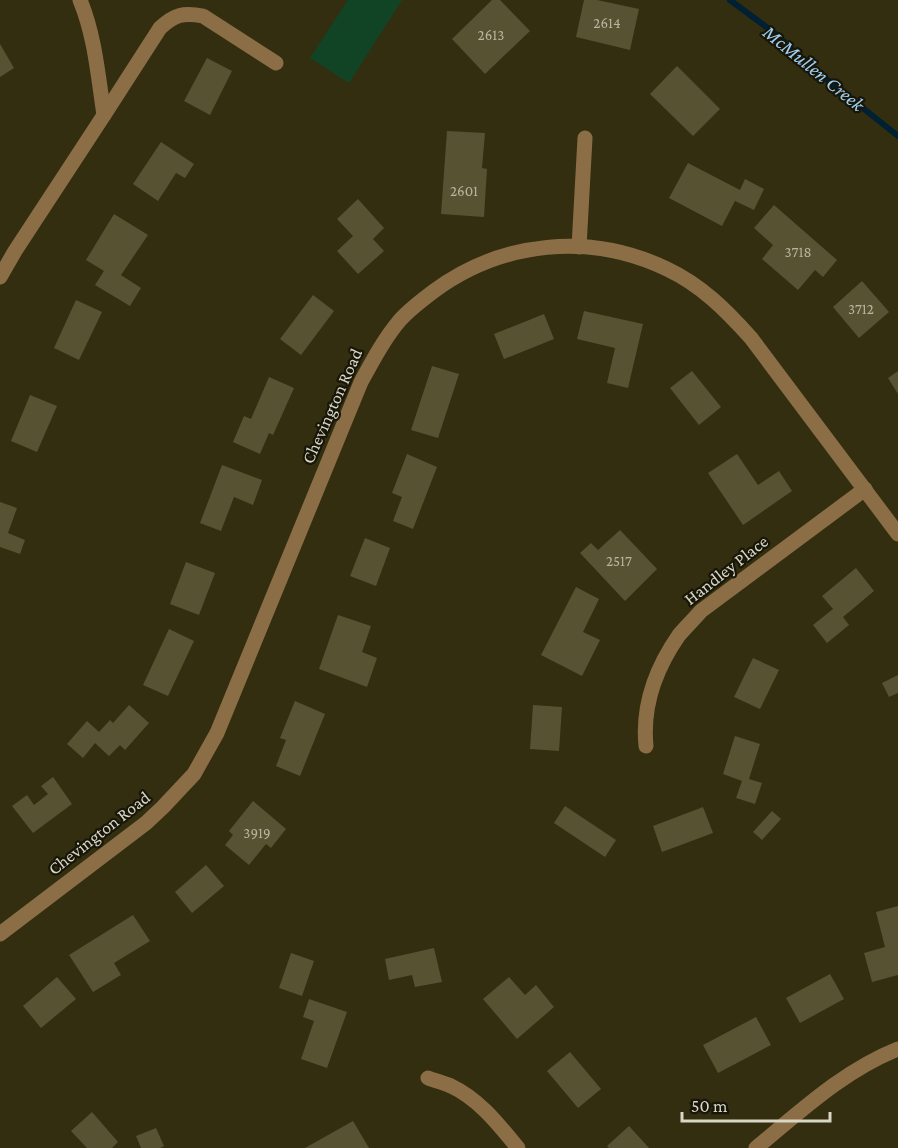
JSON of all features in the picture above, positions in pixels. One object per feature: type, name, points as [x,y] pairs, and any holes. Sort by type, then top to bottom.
[{"type":"street","points":[[80,0],[91,33],[104,115]]},
{"type":"street","points":[[0,277],[160,28],[170,19],[190,13],[202,16],[276,63]]},
{"type":"street","points":[[579,247],[585,138]]},
{"type":"street","name":"Chevington Road","points":[[0,934],[147,823],[194,774],[217,733],[361,382],[378,349],[418,303],[448,280],[480,264],[502,255],[536,248],[579,247],[617,251],[668,269],[700,288],[727,311],[751,338],[898,534]]},
{"type":"street","name":"Handley Place","points":[[646,746],[648,703],[656,675],[680,634],[702,611],[865,489]]},
{"type":"street","points":[[756,1148],[826,1089],[859,1068],[898,1049]]},
{"type":"street","points":[[428,1078],[452,1086],[472,1099],[495,1120],[518,1148]]},
{"type":"green space","points":[[348,0],[402,0],[349,83],[310,58]]},
{"type":"building","points":[[492,0],[500,0],[530,31],[485,74],[452,39]]},
{"type":"building","points":[[584,0],[597,0],[639,9],[630,50],[576,37]]},
{"type":"building","points":[[0,44],[14,68],[0,77]]},
{"type":"building","points":[[207,58],[232,71],[210,115],[184,101]]},
{"type":"building","points":[[677,66],[720,109],[693,136],[650,94]]},
{"type":"building","points":[[447,131],[485,133],[482,168],[487,169],[484,217],[441,214]]},
{"type":"building","points":[[161,142],[194,164],[185,178],[176,173],[158,201],[133,184]]},
{"type":"building","points":[[688,163],[740,190],[745,179],[764,189],[754,210],[735,201],[722,226],[669,198]]},
{"type":"building","points":[[358,199],[384,228],[373,239],[384,251],[358,274],[337,251],[353,236],[337,219]]},
{"type":"building","points":[[774,205],[837,260],[823,277],[815,270],[798,290],[762,259],[773,245],[754,228]]},
{"type":"building","points":[[114,214],[148,235],[121,275],[141,288],[130,306],[95,285],[104,271],[86,260]]},
{"type":"building","points":[[862,281],[889,312],[859,338],[833,307]]},
{"type":"building","points":[[313,295],[334,311],[301,355],[280,339]]},
{"type":"building","points":[[76,300],[102,312],[79,360],[54,348]]},
{"type":"building","points":[[584,311],[643,324],[628,388],[607,383],[615,348],[577,339]]},
{"type":"building","points":[[544,314],[554,339],[504,359],[494,334]]},
{"type":"building","points":[[432,366],[459,374],[438,438],[411,430]]},
{"type":"building","points":[[692,371],[721,407],[699,425],[670,388]]},
{"type":"building","points":[[898,371],[898,394],[888,378]]},
{"type":"building","points":[[269,377],[294,388],[273,435],[269,433],[260,454],[233,442],[244,416],[251,419]]},
{"type":"building","points":[[30,395],[57,406],[37,452],[11,441]]},
{"type":"building","points":[[407,454],[437,467],[413,529],[393,521],[402,497],[392,493]]},
{"type":"building","points":[[737,454],[758,485],[779,471],[792,491],[743,525],[708,473]]},
{"type":"building","points":[[222,465],[262,480],[253,505],[234,497],[221,531],[200,523]]},
{"type":"building","points":[[0,502],[17,508],[8,533],[25,540],[20,554],[0,547]]},
{"type":"building","points":[[620,530],[657,569],[625,601],[580,553],[591,543],[598,550]]},
{"type":"building","points":[[365,538],[390,548],[376,586],[350,576]]},
{"type":"building","points":[[186,562],[215,573],[199,615],[170,604]]},
{"type":"building","points":[[856,568],[874,591],[843,617],[849,625],[827,643],[813,625],[833,609],[822,596]]},
{"type":"building","points":[[576,587],[599,599],[583,632],[600,640],[582,676],[541,655]]},
{"type":"building","points":[[338,615],[371,626],[362,652],[377,658],[367,687],[319,669]]},
{"type":"building","points":[[169,629],[194,641],[168,696],[143,685]]},
{"type":"building","points":[[753,658],[779,670],[760,709],[734,697]]},
{"type":"building","points":[[898,675],[898,693],[889,697],[882,683]]},
{"type":"building","points":[[295,701],[325,714],[300,776],[276,766],[286,740],[280,738]]},
{"type":"building","points":[[129,705],[149,723],[125,750],[120,745],[109,756],[95,743],[83,758],[67,744],[87,721],[99,732],[110,720],[113,723]]},
{"type":"building","points":[[533,705],[562,707],[559,751],[530,749]]},
{"type":"building","points":[[735,736],[760,744],[749,779],[762,783],[755,804],[736,798],[742,781],[723,774]]},
{"type":"building","points":[[53,777],[72,804],[33,833],[12,806],[27,795],[34,805],[48,794],[41,786]]},
{"type":"building","points":[[253,801],[286,829],[271,848],[266,844],[249,865],[225,845],[233,835],[229,831]]},
{"type":"building","points":[[565,806],[616,840],[605,857],[554,823]]},
{"type":"building","points":[[703,807],[713,833],[662,852],[653,826]]},
{"type":"building","points":[[772,811],[781,819],[762,840],[753,832]]},
{"type":"building","points":[[206,865],[224,886],[192,913],[175,892]]},
{"type":"building","points":[[898,906],[898,975],[872,982],[864,953],[885,947],[876,912]]},
{"type":"building","points":[[133,915],[150,941],[114,963],[121,975],[93,992],[69,955]]},
{"type":"building","points":[[434,948],[442,982],[415,987],[412,975],[389,980],[385,959]]},
{"type":"building","points":[[291,953],[314,961],[302,996],[279,988]]},
{"type":"building","points":[[830,974],[844,999],[800,1023],[786,998]]},
{"type":"building","points":[[57,977],[76,999],[41,1028],[23,1006]]},
{"type":"building","points":[[509,977],[525,995],[536,985],[554,1007],[517,1039],[483,999]]},
{"type":"building","points":[[309,999],[347,1012],[327,1068],[301,1059],[314,1021],[303,1017]]},
{"type":"building","points":[[756,1017],[771,1045],[718,1073],[703,1045]]},
{"type":"building","points":[[570,1052],[601,1089],[578,1108],[547,1071]]},
{"type":"building","points":[[92,1112],[118,1142],[112,1148],[87,1148],[71,1131]]},
{"type":"building","points":[[353,1121],[369,1148],[305,1148]]},
{"type":"building","points":[[629,1126],[649,1148],[609,1148],[607,1146]]},
{"type":"building","points":[[156,1128],[164,1146],[141,1148],[136,1136]]},
{"type":"waterway","name":"McMullen Creek","points":[[730,0],[777,35],[805,62],[898,136]]}]
